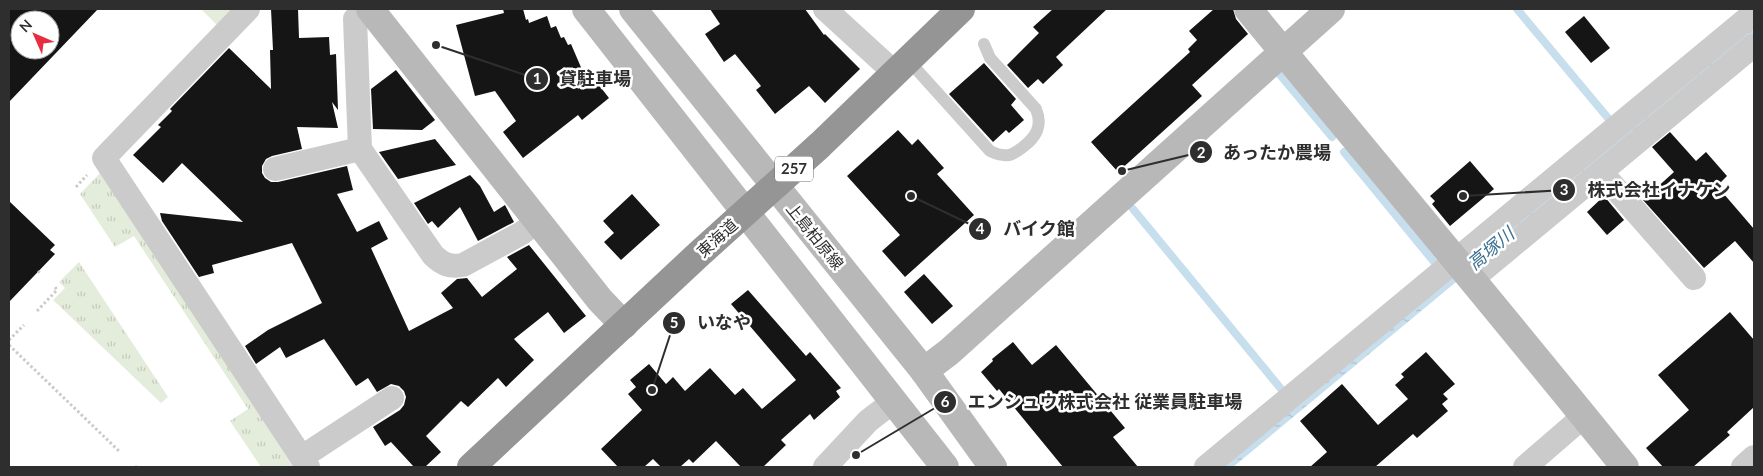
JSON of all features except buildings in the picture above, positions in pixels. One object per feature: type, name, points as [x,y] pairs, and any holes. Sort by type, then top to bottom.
[{"type":"highway","name":"東海道","points":[[472,467],[820,145],[961,9]]},
{"type":"street","points":[[248,9],[104,158],[305,462],[392,398]]},
{"type":"street","points":[[537,221],[522,233],[463,265],[452,267],[441,263],[360,149],[355,19],[369,9],[600,300],[624,325]]},
{"type":"street","points":[[586,9],[945,467]]},
{"type":"street","name":"上島柏原線","points":[[633,9],[924,371],[993,467]]},
{"type":"street","points":[[825,9],[901,67]]},
{"type":"street","points":[[1248,9],[1465,270],[1625,467]]},
{"type":"street","points":[[924,371],[949,352],[1331,9]]},
{"type":"street","points":[[1465,270],[1754,13]]},
{"type":"street","points":[[1206,467],[1465,270],[1600,172],[1754,45]]},
{"type":"street","points":[[275,169],[360,149]]},
{"type":"street","points":[[1600,172],[1694,278]]},
{"type":"street","points":[[825,467],[868,421],[894,401]]},
{"type":"street","points":[[1525,467],[1584,416]]},
{"type":"street","points":[[1743,467],[1754,457]]},
{"type":"lane","points":[[901,67],[990,151],[999,155],[1009,155],[1018,151],[1035,136],[1039,128],[1040,118],[1036,110],[990,58],[984,44]]},
{"type":"path","points":[[37,311],[57,290],[54,287]]},
{"type":"path","points":[[9,340],[24,325]]},
{"type":"path","points":[[9,344],[119,451]]},
{"type":"green space","points":[[237,9],[219,27],[202,10]]},
{"type":"green space","points":[[102,171],[297,467],[261,467],[230,421],[248,409],[134,236],[115,247],[80,194]]},
{"type":"green space","points":[[79,262],[168,397],[161,403],[53,300],[65,288],[59,282]]},
{"type":"water","name":"高塚川","points":[[1754,25],[1754,35],[1233,467],[1221,467]]},
{"type":"waterway","points":[[1517,9],[1613,124]]},
{"type":"waterway","points":[[1281,76],[1332,137]]},
{"type":"waterway","points":[[1344,152],[1435,263]]},
{"type":"waterway","points":[[1133,209],[1282,390]]},
{"type":"place","name":"貸駐車場","points":[[436,45]]},
{"type":"place","name":"あったか農場","points":[[1122,171]]},
{"type":"place","name":"バイク館","points":[[911,196]]},
{"type":"place","name":"株式会社イナケン","points":[[1463,196]]},
{"type":"place","name":"いなや","points":[[652,390]]},
{"type":"place","name":"エンシュウ株式会社 従業員駐車場","points":[[856,455]]}]
